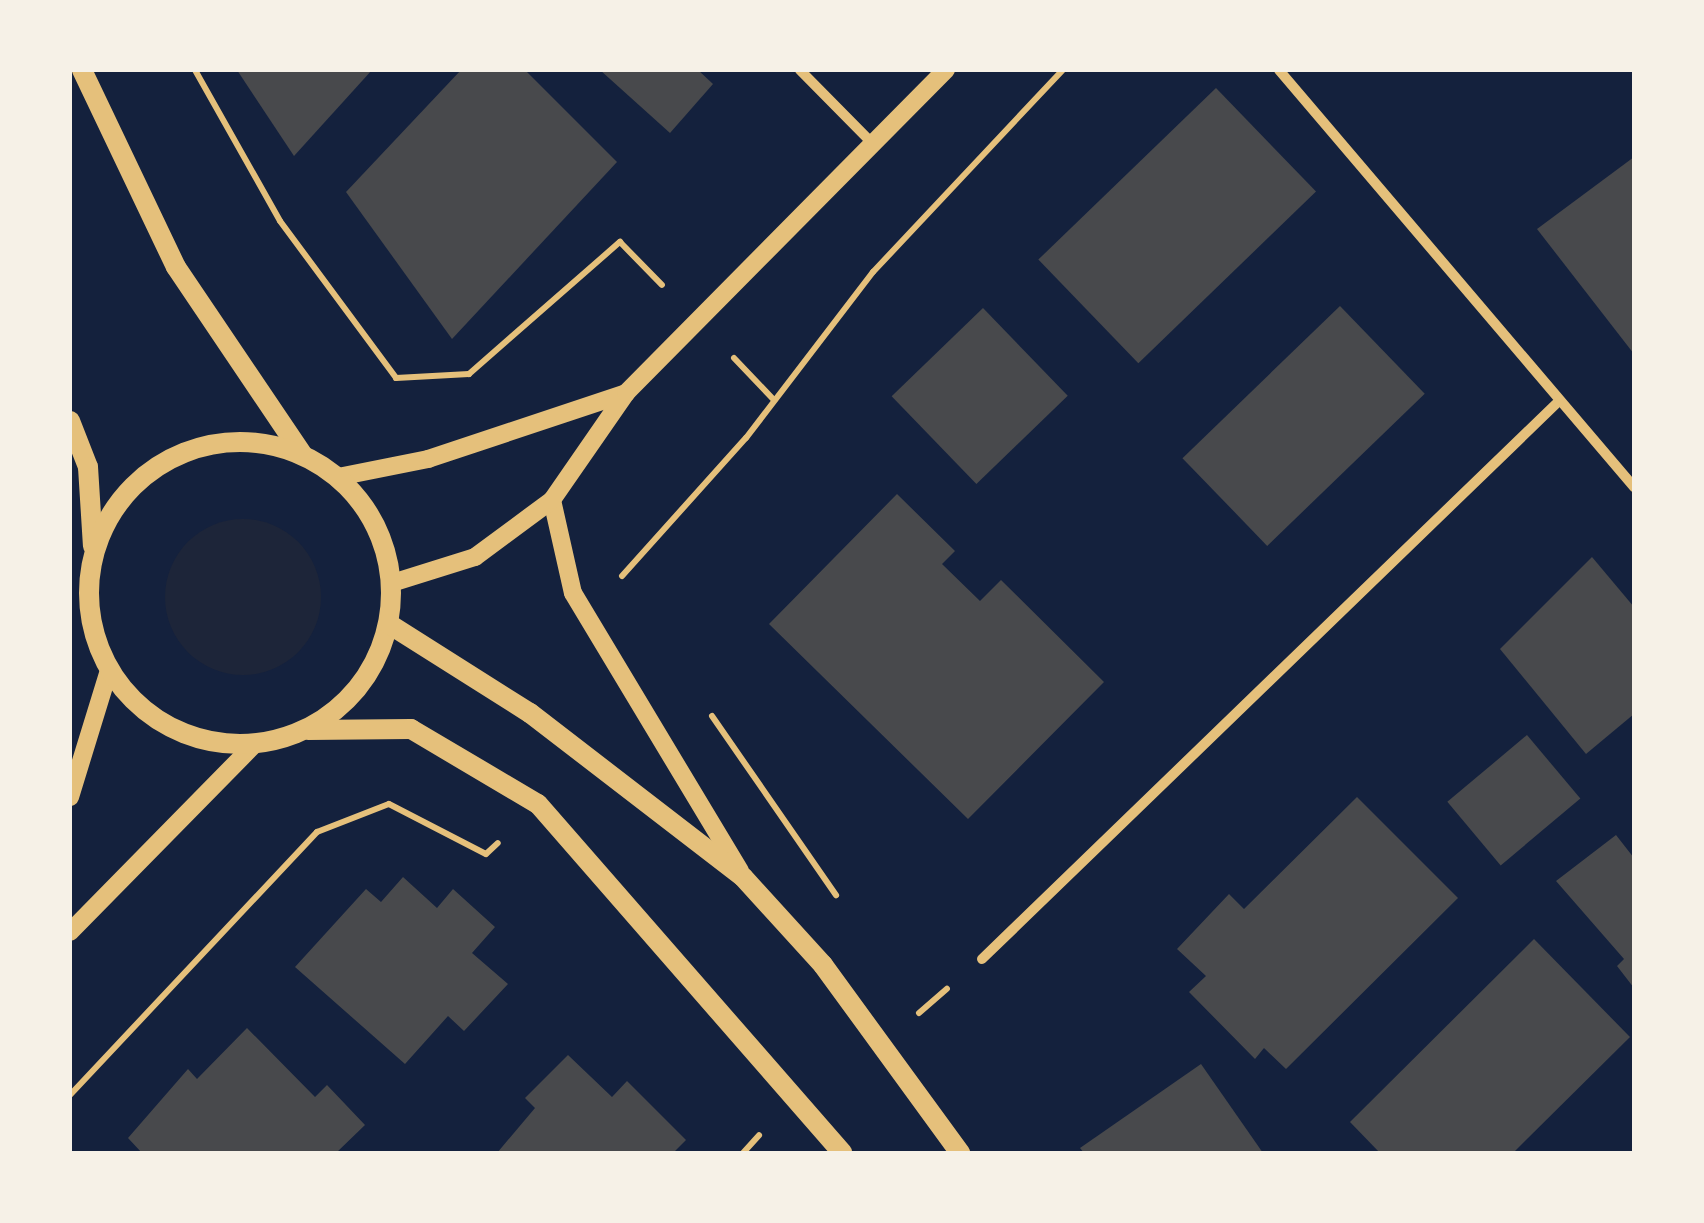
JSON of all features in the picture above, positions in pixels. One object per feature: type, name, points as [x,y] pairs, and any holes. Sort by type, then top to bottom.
[{"type":"main road","points":[[82,70],[176,267],[303,455]]},
{"type":"main road","points":[[70,421],[88,467],[94,554],[88,593],[109,670],[130,698],[187,735],[255,744],[306,730],[411,728],[538,804],[842,1153]]},
{"type":"main road","points":[[94,554],[130,488],[193,449],[268,444],[303,455],[338,476],[376,524],[392,583],[389,624],[360,688],[306,730]]},
{"type":"main road","points":[[389,624],[530,712],[743,877],[823,964],[960,1153]]},
{"type":"street","points":[[800,70],[873,144]]},
{"type":"street","points":[[392,583],[475,558],[552,500],[626,393],[946,70]]},
{"type":"street","points":[[1279,70],[1556,404],[1634,486]]},
{"type":"street","points":[[338,476],[428,459],[626,393]]},
{"type":"street","points":[[982,959],[1556,404]]},
{"type":"street","points":[[552,500],[572,593],[743,877]]},
{"type":"street","points":[[70,798],[109,670]]},
{"type":"street","points":[[70,932],[255,744]]},
{"type":"path","points":[[195,70],[280,221],[396,378],[469,374],[620,242]]},
{"type":"path","points":[[616,583],[746,438],[873,272],[1063,70]]},
{"type":"path","points":[[70,1095],[317,832],[389,804],[486,854]]},
{"type":"shaded area","points":[[243,519],[273,525],[298,542],[315,567],[321,597],[315,627],[298,652],[273,669],[243,675],[213,669],[188,652],[171,627],[165,597],[171,567],[188,542],[213,525]]},
{"type":"building","points":[[237,70],[372,70],[294,156]]},
{"type":"building","points":[[461,70],[525,70],[617,162],[452,339],[346,192]]},
{"type":"building","points":[[600,70],[698,70],[713,84],[670,133]]},
{"type":"building","points":[[1216,88],[1316,192],[1138,363],[1038,260]]},
{"type":"building","points":[[1634,157],[1634,354],[1537,229]]},
{"type":"building","points":[[1340,306],[1425,394],[1267,546],[1182,458]]},
{"type":"building","points":[[983,308],[1068,396],[976,484],[892,396]]},
{"type":"building","points":[[897,494],[955,551],[942,564],[980,601],[1001,580],[1104,682],[968,819],[769,624]]},
{"type":"building","points":[[1592,557],[1634,607],[1634,714],[1586,754],[1500,649]]},
{"type":"building","points":[[1527,735],[1580,799],[1501,865],[1447,802]]},
{"type":"building","points":[[1357,797],[1458,898],[1286,1069],[1264,1048],[1255,1059],[1189,992],[1206,976],[1177,949],[1229,894],[1244,909]]},
{"type":"building","points":[[1616,835],[1634,858],[1634,988],[1617,966],[1624,959],[1556,881]]},
{"type":"building","points":[[403,877],[437,908],[453,889],[495,927],[472,953],[508,984],[464,1031],[448,1016],[405,1064],[295,967],[366,889],[381,902]]},
{"type":"building","points":[[1534,939],[1630,1037],[1513,1153],[1380,1153],[1350,1122]]},
{"type":"building","points":[[247,1028],[315,1097],[327,1085],[365,1125],[336,1153],[142,1153],[128,1138],[188,1069],[197,1079]]},
{"type":"building","points":[[568,1055],[612,1097],[627,1081],[686,1140],[673,1153],[497,1153],[535,1108],[525,1098]]},
{"type":"building","points":[[1201,1064],[1263,1153],[1084,1153],[1080,1148]]}]
